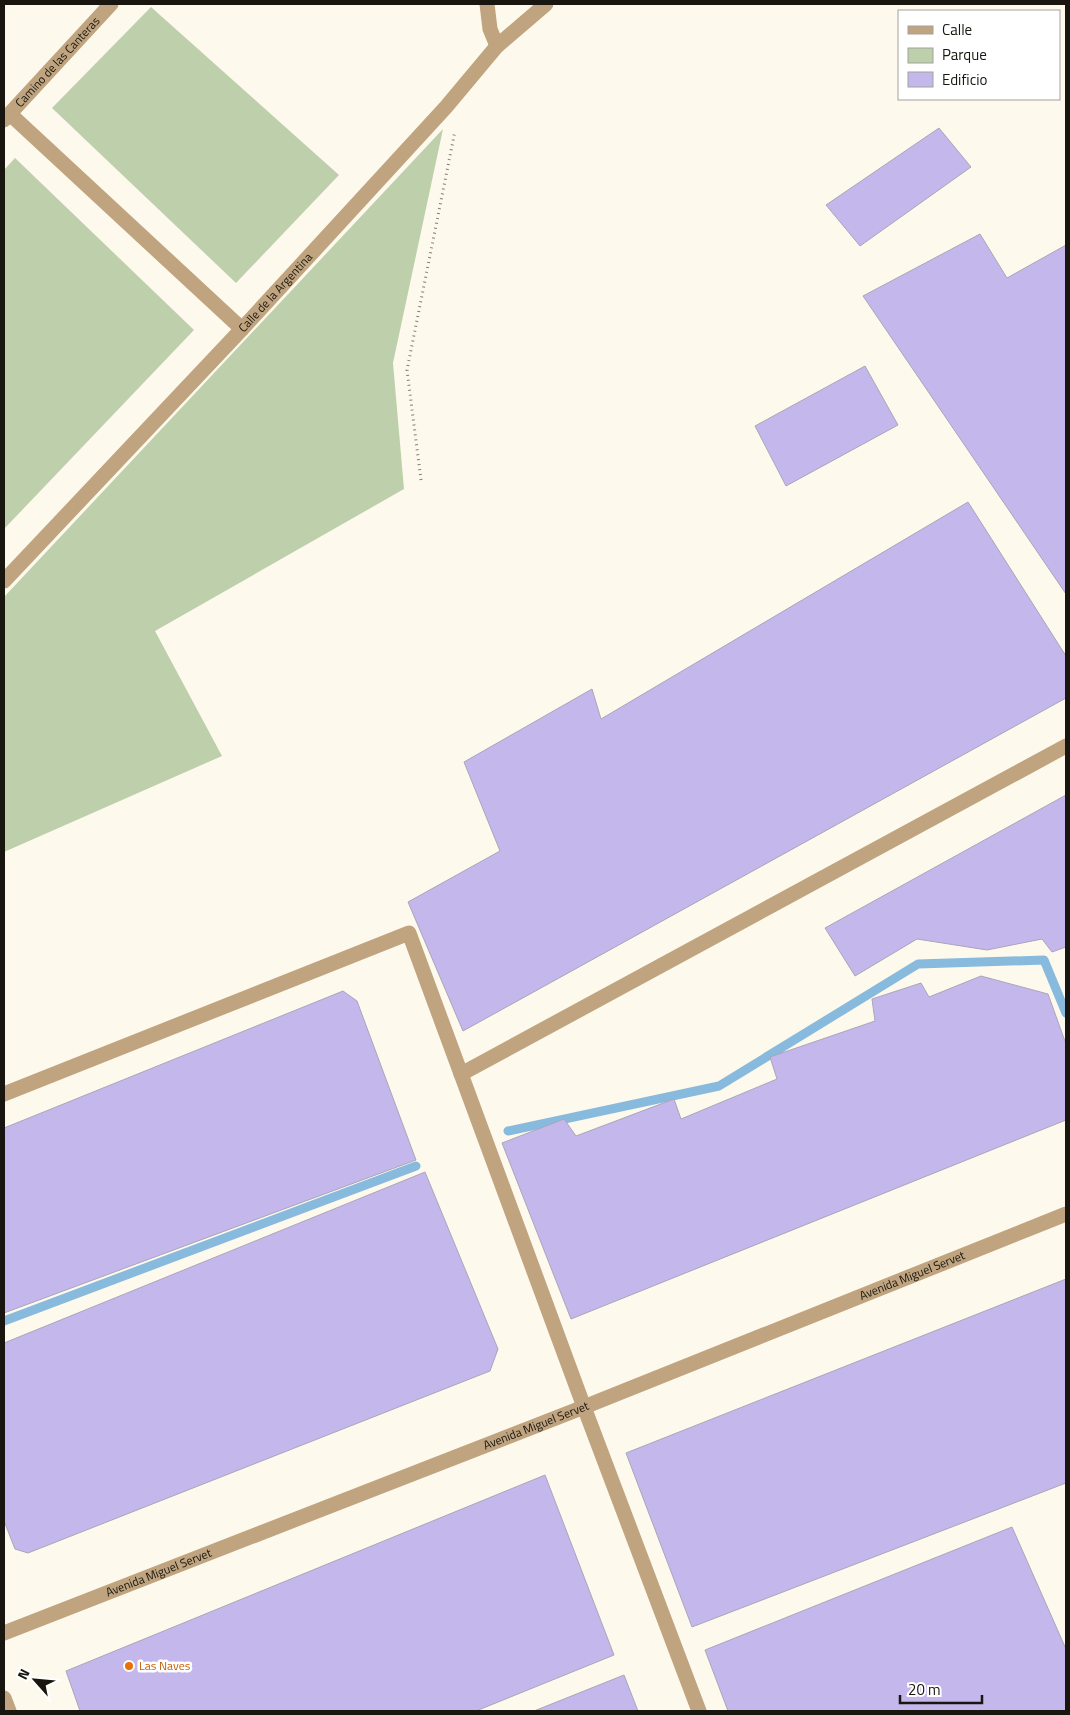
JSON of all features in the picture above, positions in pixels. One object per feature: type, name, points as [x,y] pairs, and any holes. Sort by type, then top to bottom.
[{"type":"street","name":"Camino de las Canteras","points":[[7,117],[110,4]]},
{"type":"street","points":[[487,4],[490,28],[497,46]]},
{"type":"street","name":"Calle de la Argentina","points":[[4,581],[242,329],[446,107],[497,46],[546,4]]},
{"type":"street","points":[[7,117],[242,329]]},
{"type":"street","points":[[461,1074],[1066,746]]},
{"type":"street","points":[[4,1094],[409,933],[584,1408],[699,1711]]},
{"type":"street","name":"Avenida Miguel Servet","points":[[4,1633],[584,1408],[1066,1214]]},
{"type":"street","points":[[4,1698],[9,1711]]},
{"type":"path","points":[[421,480],[407,370],[456,125]]},
{"type":"green space","points":[[151,7],[339,175],[236,283],[52,108]]},
{"type":"green space","points":[[443,129],[393,363],[404,489],[155,631],[222,756],[4,852],[4,597]]},
{"type":"green space","points":[[15,158],[194,330],[4,529],[4,170]]},
{"type":"building","points":[[939,128],[971,167],[860,246],[826,205]]},
{"type":"building","points":[[980,234],[1007,278],[1066,245],[1066,594],[863,296]]},
{"type":"building","points":[[865,366],[898,425],[786,486],[755,426]]},
{"type":"building","points":[[968,502],[1066,656],[1066,698],[463,1031],[408,902],[500,851],[464,762],[592,689],[601,719]]},
{"type":"building","points":[[1066,795],[1066,947],[1052,952],[1042,939],[987,950],[917,939],[855,976],[825,928]]},
{"type":"building","points":[[981,976],[1048,994],[1066,1044],[1066,1120],[571,1319],[502,1143],[564,1119],[576,1136],[674,1099],[681,1119],[777,1079],[770,1057],[875,1021],[872,999],[921,983],[929,997]]},
{"type":"building","points":[[343,991],[357,1001],[416,1160],[4,1313],[4,1128]]},
{"type":"building","points":[[425,1172],[498,1349],[490,1371],[28,1553],[15,1549],[4,1521],[4,1343]]},
{"type":"building","points":[[1066,1279],[1066,1483],[692,1627],[626,1453]]},
{"type":"building","points":[[545,1475],[614,1655],[476,1711],[80,1711],[66,1671]]},
{"type":"building","points":[[1012,1527],[1066,1649],[1066,1711],[728,1711],[705,1650]]},
{"type":"building","points":[[624,1675],[638,1711],[534,1711]]},
{"type":"waterway","points":[[508,1131],[719,1086],[918,964],[1044,960],[1066,1013]]},
{"type":"waterway","points":[[4,1321],[416,1166]]},
{"type":"place","name":"Las Naves","points":[[129,1666]]}]
